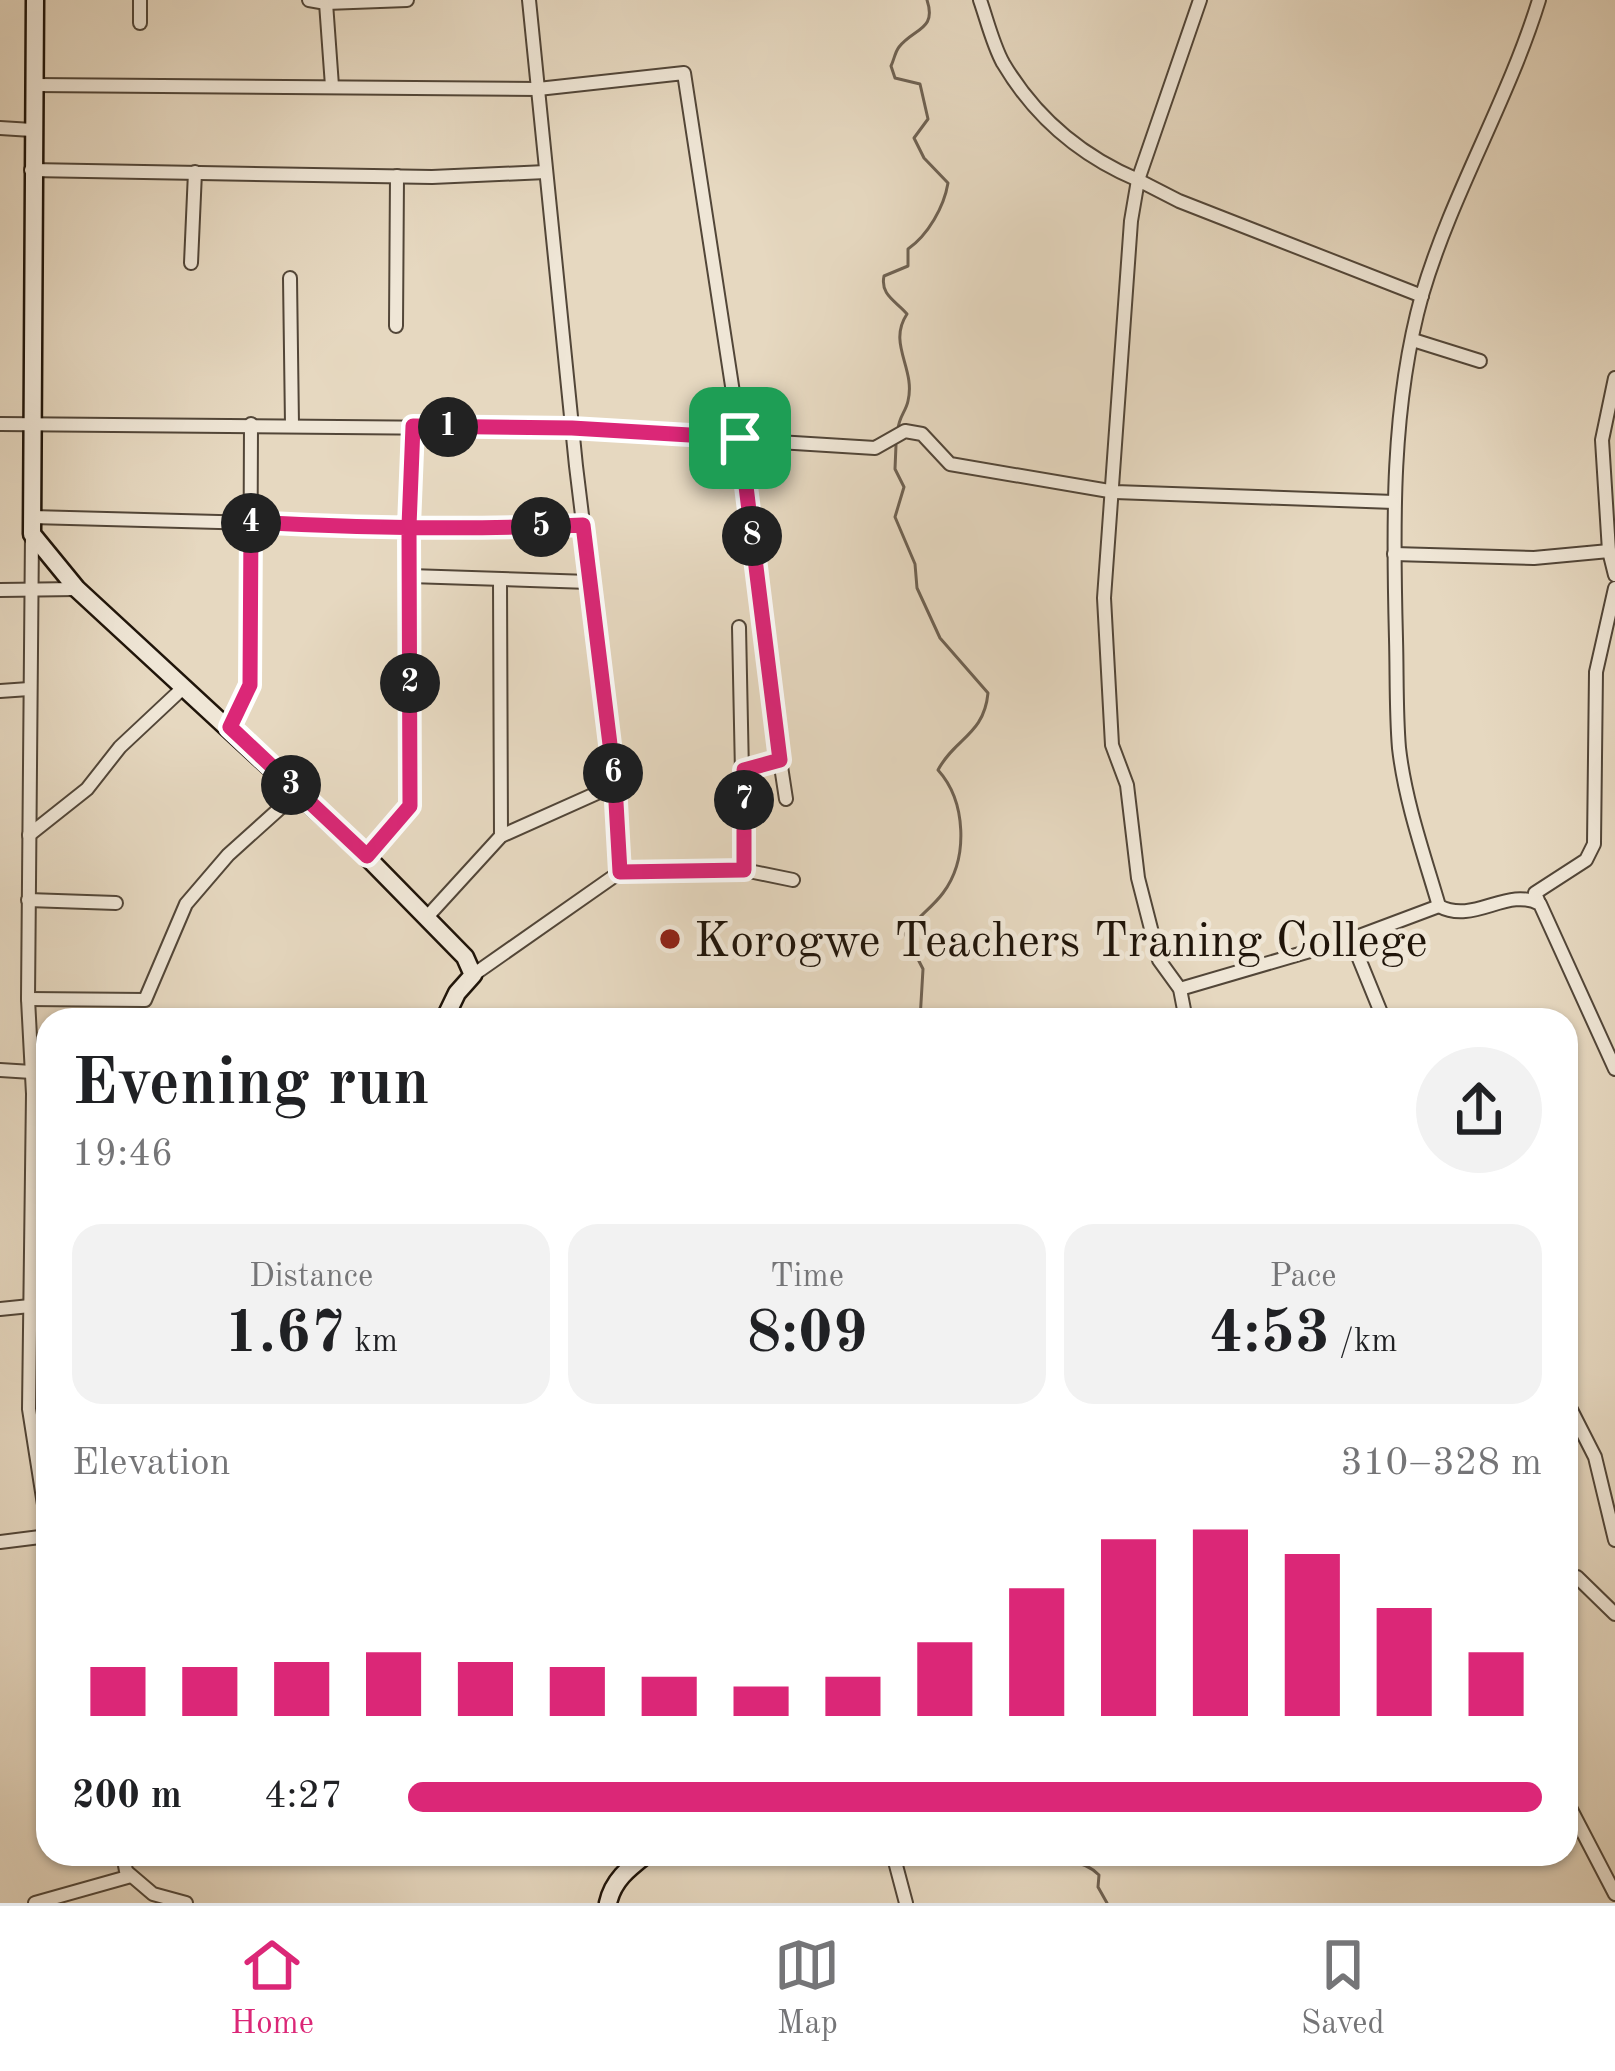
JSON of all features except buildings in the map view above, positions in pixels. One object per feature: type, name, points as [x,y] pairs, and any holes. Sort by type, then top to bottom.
[{"type":"street","points":[[34,0],[28,999],[33,1114],[29,1408],[36,1454]]},
{"type":"street","points":[[140,0],[140,22]]},
{"type":"street","points":[[310,0],[406,0]]},
{"type":"street","points":[[529,0],[572,428],[615,785],[620,872]]},
{"type":"street","points":[[980,0],[1002,62],[1055,130],[1095,160],[1179,201],[1422,296]]},
{"type":"street","points":[[1184,1008],[1180,989],[1159,961],[1138,878],[1127,785],[1112,745],[1104,598],[1131,221],[1138,180],[1200,0]]},
{"type":"street","points":[[1539,0],[1422,296],[1394,502],[1394,554],[1400,750],[1438,906],[1467,914],[1519,899],[1540,904]]},
{"type":"street","points":[[326,3],[332,86]]},
{"type":"street","points":[[35,85],[538,89],[684,74],[740,438],[786,799]]},
{"type":"street","points":[[0,128],[32,130]]},
{"type":"street","points":[[31,170],[397,176],[546,172]]},
{"type":"street","points":[[191,263],[195,172]]},
{"type":"street","points":[[396,326],[397,176]]},
{"type":"street","points":[[290,278],[292,425]]},
{"type":"street","points":[[1413,340],[1480,361]]},
{"type":"street","points":[[1615,378],[1603,440],[1609,551],[1615,575]]},
{"type":"street","points":[[0,424],[572,428],[875,448],[905,431],[922,434],[950,464],[1114,492],[1394,502]]},
{"type":"street","points":[[230,727],[250,685],[251,424]]},
{"type":"street","points":[[367,856],[410,806],[413,426]]},
{"type":"street","points":[[32,526],[251,522],[583,525]]},
{"type":"street","points":[[32,526],[77,589],[367,856],[465,957],[473,976]]},
{"type":"street","points":[[1394,554],[1534,558],[1609,551]]},
{"type":"street","points":[[410,576],[589,582]]},
{"type":"street","points":[[500,581],[501,836]]},
{"type":"street","points":[[1615,588],[1596,672],[1594,844],[1586,860],[1535,893],[1615,1069]]},
{"type":"street","points":[[0,590],[77,589]]},
{"type":"street","points":[[739,627],[744,870]]},
{"type":"street","points":[[29,835],[87,789],[120,747],[184,687]]},
{"type":"street","points":[[0,691],[29,689]]},
{"type":"street","points":[[744,770],[780,760]]},
{"type":"street","points":[[427,917],[501,836],[615,785]]},
{"type":"street","points":[[28,999],[145,1000],[186,904],[228,855],[298,792]]},
{"type":"street","points":[[450,1008],[473,976],[620,872],[744,870],[793,880]]},
{"type":"street","points":[[28,899],[116,903]]},
{"type":"street","points":[[1180,989],[1351,940],[1438,906]]},
{"type":"street","points":[[1351,940],[1379,1008]]},
{"type":"street","points":[[0,1070],[32,1072]]},
{"type":"street","points":[[0,1309],[30,1306]]},
{"type":"street","points":[[1578,1424],[1594,1457],[1615,1540]]},
{"type":"street","points":[[0,1542],[36,1535]]},
{"type":"street","points":[[1578,1578],[1613,1608]]},
{"type":"street","points":[[1578,1823],[1615,1894]]},
{"type":"street","points":[[125,1866],[153,1894],[185,1903]]},
{"type":"street","points":[[608,1903],[611,1890],[632,1866]]},
{"type":"street","points":[[896,1866],[906,1903]]},
{"type":"street","points":[[35,1903],[131,1876]]},
{"type":"waterway","points":[[898,429],[909,389],[900,336],[907,314],[887,293],[884,276],[908,266],[908,249],[934,220],[948,183],[924,158],[914,138],[928,119],[920,84],[895,78],[891,66],[899,47],[926,23],[927,0]]},
{"type":"waterway","points":[[896,445],[895,469],[904,487],[895,517],[915,564],[917,588],[940,638],[988,693],[981,718],[938,770],[959,813],[960,847],[943,893],[905,934],[923,969],[921,1008]]},
{"type":"waterway","points":[[1086,1866],[1099,1875],[1098,1887],[1107,1903]]},
{"type":"place","name":"Korogwe Teachers Traning College","points":[[670,939]]},
{"type":"route","points":[[740,438],[572,428],[413,426],[409,526],[410,806],[367,856],[230,727],[250,685],[251,522],[290,524],[409,526],[520,528],[583,525],[615,785],[620,872],[744,870],[744,770],[780,760],[740,438]]}]
